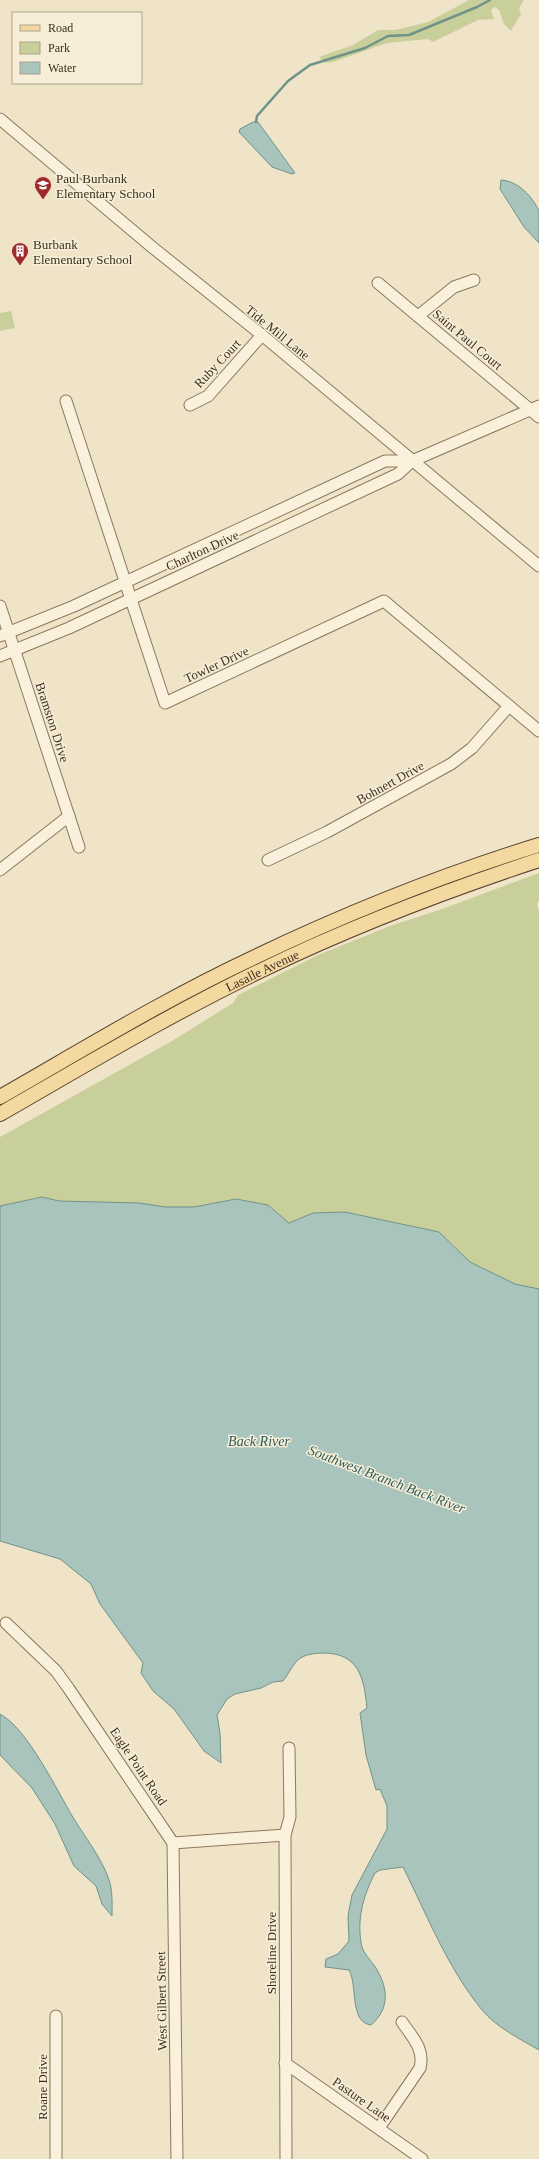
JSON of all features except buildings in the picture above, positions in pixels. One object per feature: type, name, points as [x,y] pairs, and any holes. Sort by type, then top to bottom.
[{"type":"main road","name":"Lasalle Avenue","points":[[0,1097],[141,1016],[254,957],[392,896],[539,845]]},
{"type":"main road","name":"Lasalle Avenue","points":[[0,1114],[148,1029],[264,969],[400,910],[539,860]]},
{"type":"street","name":"Tide Mill Lane","points":[[0,119],[152,247],[262,335],[539,566]]},
{"type":"street","points":[[418,316],[454,287],[474,280]]},
{"type":"street","name":"Saint Paul Court","points":[[378,283],[536,411]]},
{"type":"street","name":"Ruby Court","points":[[190,405],[208,396],[262,335]]},
{"type":"street","name":"Towler Drive","points":[[66,401],[165,703],[384,601],[539,731]]},
{"type":"street","name":"Charlton Drive","points":[[0,656],[69,628],[398,474],[412,461],[536,411]]},
{"type":"street","name":"Charlton Drive","points":[[4,634],[125,582],[384,461],[412,461]]},
{"type":"street","name":"Bramston Drive","points":[[0,606],[4,634],[14,650],[79,847]]},
{"type":"street","name":"Bohnert Drive","points":[[268,860],[327,832],[451,764],[472,748],[509,706]]},
{"type":"street","points":[[0,870],[69,816]]},
{"type":"street","name":"Eagle Point Road","points":[[6,1624],[56,1671],[173,1843]]},
{"type":"street","name":"Shoreline Drive","points":[[286,2159],[285,1835],[290,1817],[289,1748]]},
{"type":"street","points":[[173,1843],[285,1835]]},
{"type":"street","name":"West Gilbert Street","points":[[173,1843],[177,2159]]},
{"type":"street","name":"Roane Drive","points":[[56,2016],[56,2159]]},
{"type":"street","points":[[380,2128],[420,2068],[423,2057],[417,2044],[402,2022]]},
{"type":"street","name":"Pasture Lane","points":[[285,2063],[380,2128],[422,2159]]},
{"type":"green space","points":[[469,0],[524,0],[519,8],[521,14],[511,31],[504,24],[499,10],[495,7],[491,10],[494,19],[478,20],[433,42],[428,39],[387,43],[333,62],[325,63],[319,57],[353,45],[378,30],[395,30],[428,22]]},
{"type":"green space","points":[[11,311],[15,328],[0,331],[0,313]]},
{"type":"green space","points":[[539,873],[539,900],[537,904],[539,911],[539,1289],[515,1284],[470,1262],[439,1232],[313,1213],[289,1223],[268,1205],[236,1199],[194,1207],[166,1207],[139,1203],[59,1201],[42,1197],[0,1206],[0,1137],[172,1041],[233,1003],[238,995],[318,955],[390,926],[442,909]]},
{"type":"water","points":[[253,122],[258,122],[295,173],[292,174],[272,167],[239,132],[240,129]]},
{"type":"water","points":[[501,180],[519,186],[536,205],[539,211],[539,243],[524,227],[500,189]]},
{"type":"water","name":"Back River","points":[[42,1197],[59,1201],[139,1203],[166,1207],[194,1207],[236,1199],[268,1205],[289,1223],[313,1213],[345,1212],[439,1232],[470,1262],[515,1284],[539,1289],[539,2050],[494,2022],[482,2010],[448,1959],[403,1867],[380,1870],[375,1873],[364,1900],[360,1918],[360,1937],[362,1947],[379,1973],[385,1996],[382,2011],[371,2025],[364,2022],[357,2010],[352,1977],[349,1970],[325,1967],[326,1959],[338,1954],[349,1941],[348,1916],[352,1895],[387,1829],[387,1806],[380,1789],[376,1790],[366,1755],[360,1713],[367,1708],[364,1687],[361,1677],[352,1662],[345,1657],[335,1654],[320,1653],[307,1655],[296,1661],[283,1681],[273,1682],[261,1688],[235,1694],[227,1699],[217,1715],[220,1733],[221,1763],[204,1751],[174,1709],[153,1691],[141,1673],[143,1663],[100,1604],[91,1584],[60,1559],[0,1541],[0,1206]]},
{"type":"water","points":[[0,1714],[11,1722],[31,1746],[101,1862],[111,1886],[112,1916],[102,1904],[96,1886],[74,1866],[55,1824],[32,1788],[0,1755]]},
{"type":"waterway","points":[[256,122],[257,116],[288,81],[310,65],[365,48],[388,36],[409,35],[477,7],[490,0]]},
{"type":"place","name":"Paul Burbank Elementary School","points":[[43,200]]},
{"type":"place","name":"Burbank Elementary School","points":[[20,266]]},
{"type":"water label","name":"Southwest Branch Back River","points":[[387,1479]]}]
